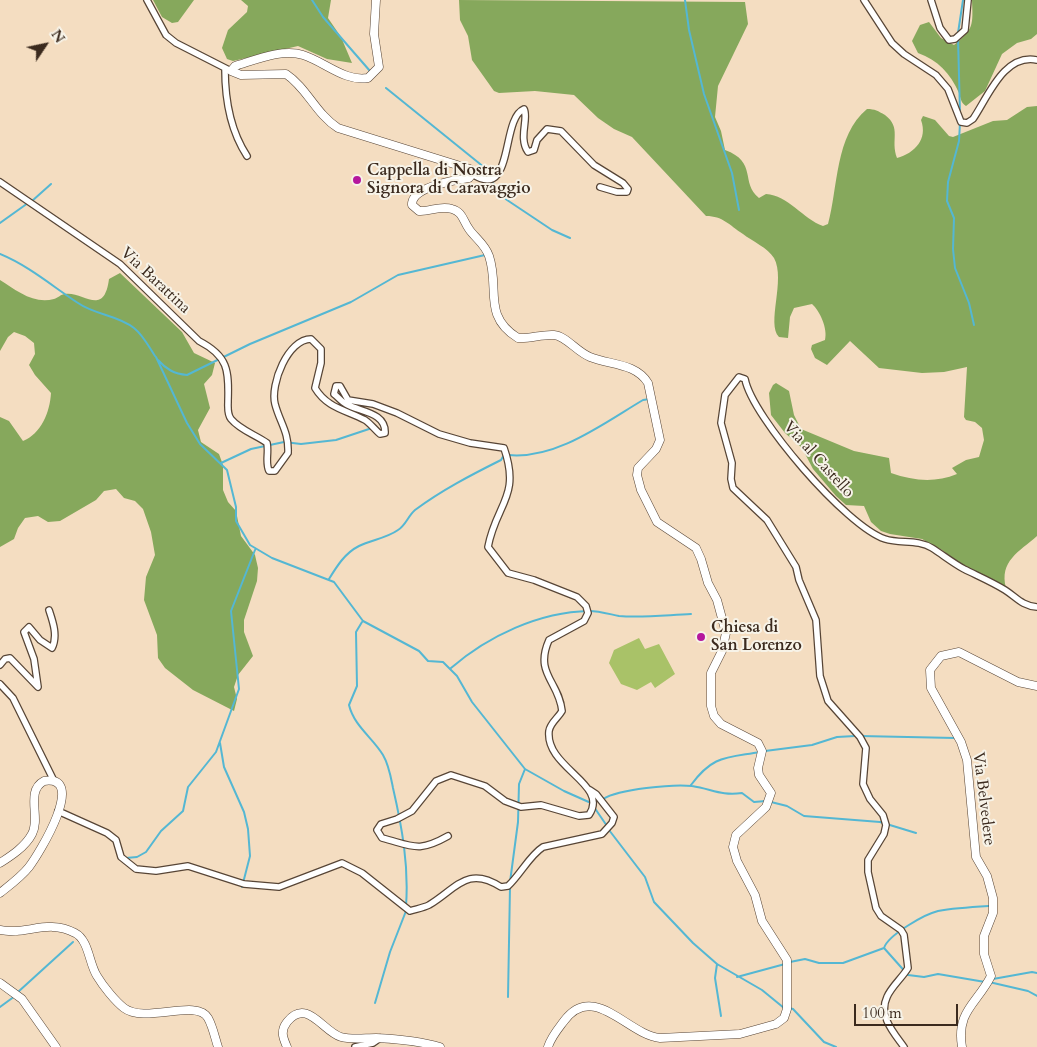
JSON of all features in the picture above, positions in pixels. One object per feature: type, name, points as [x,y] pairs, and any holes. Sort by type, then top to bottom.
[{"type":"street","points":[[146,0],[166,35],[176,44],[241,75],[286,74],[300,86],[330,123],[338,128],[469,168],[472,174],[480,179],[488,179],[500,171],[505,163],[514,118],[524,110],[526,112],[523,127],[524,138],[528,152],[534,150],[537,140],[547,130],[552,128],[561,131],[584,156],[627,186],[628,189],[627,192],[617,192],[600,187]]},
{"type":"street","points":[[228,70],[235,66],[291,53],[303,54],[350,78],[368,78],[379,67],[380,58],[374,34],[376,0]]},
{"type":"street","points":[[864,0],[892,43],[904,54],[936,74],[948,89],[961,122],[967,123],[973,119],[1000,75],[1013,64],[1030,59],[1037,60]]},
{"type":"street","points":[[931,0],[940,28],[949,40],[955,40],[965,30],[968,0]]},
{"type":"street","points":[[228,70],[227,103],[239,143],[247,156]]},
{"type":"street","points":[[472,174],[469,178],[447,181],[417,194],[412,202],[413,208],[422,212],[443,207],[452,209],[462,215],[469,229],[487,249],[491,263],[494,308],[507,330],[524,338],[554,334],[588,356],[630,367],[644,376],[648,384],[660,440],[656,449],[642,463],[637,474],[646,502],[658,522],[696,548],[717,600],[726,634],[722,651],[711,672],[709,689],[714,716],[721,724],[758,743],[761,747],[759,775],[769,788],[771,798],[766,806],[736,835],[733,847],[737,861],[755,895],[762,921],[787,960],[787,1009],[784,1018],[776,1024],[740,1034],[660,1038],[649,1037],[604,1009],[577,1008],[566,1018],[548,1047]]},
{"type":"street","name":"Via Barattina","points":[[0,182],[120,264],[199,341],[215,349],[221,356],[228,373],[228,412],[231,419],[267,443],[269,452],[266,465],[269,471],[275,471],[288,453],[289,442],[275,403],[276,385],[288,352],[296,343],[304,339],[312,339],[321,349],[321,363],[314,388],[320,397],[330,406],[368,422],[380,434],[385,432],[385,427],[378,417],[344,403],[334,394],[336,386],[340,386],[348,400],[373,404],[397,412],[440,434],[470,443],[504,448],[510,466],[510,486],[490,536],[488,547],[508,573],[534,580],[577,597],[586,606],[588,613],[584,621],[549,640],[543,660],[547,676],[561,704],[562,711],[551,724],[549,732],[551,742],[560,763],[590,790]]},
{"type":"street","name":"Via al Castello","points":[[904,1047],[886,1020],[884,1009],[887,996],[908,968],[904,935],[901,930],[881,916],[876,908],[868,872],[868,860],[884,834],[886,825],[883,815],[870,798],[863,784],[866,748],[860,737],[828,701],[820,676],[816,620],[796,567],[767,520],[733,488],[732,463],[721,423],[725,395],[739,377],[745,379],[747,392],[773,433],[800,466],[823,490],[869,530],[885,539],[924,544],[964,569],[1006,591],[1020,603],[1037,608]]},
{"type":"street","points":[[0,665],[5,659],[10,658],[38,687],[34,659],[24,632],[29,627],[40,640],[52,648],[55,638],[54,626],[49,610]]},
{"type":"street","name":"Via Belvedere","points":[[962,1047],[961,1025],[964,1013],[991,976],[984,954],[984,936],[992,913],[993,898],[987,876],[976,857],[967,760],[961,742],[930,688],[930,670],[942,656],[959,652],[1018,682],[1037,686]]},
{"type":"street","points":[[0,684],[13,698],[54,781],[62,787],[63,792],[58,811],[30,866],[0,892]]},
{"type":"street","points":[[448,836],[431,846],[417,847],[382,838],[377,830],[381,824],[397,820],[412,811],[436,781],[451,775],[485,786],[505,801],[521,807],[541,806],[579,816],[589,815],[594,808],[595,799],[590,790]]},
{"type":"street","points":[[0,863],[10,857],[32,835],[36,821],[34,792],[36,787],[44,781],[54,781]]},
{"type":"street","points":[[58,811],[107,833],[116,840],[121,857],[136,869],[156,871],[188,866],[244,884],[279,887],[342,863],[362,872],[410,911],[428,905],[449,889],[470,879],[486,878],[501,887],[508,886],[528,864],[536,851],[543,847],[602,834],[614,818],[596,794],[590,790]]},
{"type":"street","points":[[3,930],[24,930],[37,926],[63,928],[76,933],[85,944],[97,976],[124,1008],[136,1014],[192,1010],[202,1012],[208,1017],[218,1047]]},
{"type":"street","points":[[0,983],[22,998],[56,1047]]},
{"type":"street","points":[[287,1047],[282,1035],[284,1026],[291,1018],[299,1014],[308,1014],[342,1037],[380,1038],[440,1047]]},
{"type":"street","points":[[355,1047],[374,1043],[380,1038]]},
{"type":"green space","points":[[153,0],[194,0],[178,22],[172,23],[162,17]]},
{"type":"green space","points":[[241,0],[331,0],[328,18],[341,37],[352,63],[327,59],[298,46],[233,61],[227,59],[222,48],[228,30],[247,12],[248,6]]},
{"type":"green space","points":[[459,0],[745,2],[748,24],[718,86],[715,117],[721,131],[725,150],[742,160],[750,186],[759,198],[766,194],[781,198],[823,226],[828,224],[843,147],[857,120],[867,109],[878,111],[890,120],[894,130],[897,158],[909,153],[918,144],[923,133],[921,120],[923,116],[935,120],[949,136],[953,137],[993,121],[1007,120],[1027,107],[1037,106],[1037,536],[1017,552],[1008,564],[1005,571],[1006,588],[958,562],[922,539],[881,531],[871,522],[864,506],[846,505],[836,496],[813,469],[802,448],[785,433],[771,415],[769,393],[776,383],[789,391],[794,415],[801,429],[854,451],[889,458],[891,473],[924,480],[941,479],[957,474],[952,468],[966,460],[979,457],[984,440],[982,428],[975,422],[966,420],[964,417],[967,367],[944,372],[922,373],[879,368],[850,341],[827,365],[815,358],[811,349],[812,345],[825,340],[826,336],[823,320],[812,304],[794,308],[790,317],[788,338],[779,337],[774,322],[778,278],[777,267],[771,254],[726,222],[712,216],[706,216],[632,137],[614,129],[598,118],[574,95],[535,91],[499,93],[494,91],[472,60],[468,36],[460,20]]},
{"type":"green space","points":[[972,0],[1037,0],[1037,34],[1031,39],[1017,43],[1002,54],[985,91],[966,106],[943,68],[932,59],[918,53],[912,41],[920,25],[929,22],[941,38],[954,45],[965,35],[971,26]]},
{"type":"green space","points":[[120,273],[182,332],[194,353],[215,363],[212,375],[204,384],[210,408],[198,430],[201,442],[219,454],[223,465],[223,490],[228,502],[236,511],[241,536],[255,555],[258,568],[257,581],[244,620],[244,632],[253,656],[238,675],[234,687],[237,699],[234,711],[193,690],[165,668],[158,658],[157,635],[144,600],[146,577],[155,555],[151,532],[143,509],[135,501],[124,498],[116,489],[104,491],[96,500],[60,521],[48,522],[38,516],[25,518],[18,528],[14,539],[0,547],[0,417],[9,421],[23,441],[40,428],[49,408],[51,393],[29,365],[35,354],[34,343],[25,336],[14,332],[8,337],[0,351],[0,280],[26,296],[39,300],[54,299],[65,294],[72,294],[98,300],[103,297],[109,279]]},
{"type":"green space","points":[[639,638],[645,649],[659,644],[675,674],[655,688],[651,682],[637,690],[621,684],[609,663],[614,650]]},
{"type":"waterway","points":[[312,0],[323,17],[370,71]]},
{"type":"waterway","points":[[685,0],[689,30],[704,94],[732,173],[739,210]]},
{"type":"waterway","points":[[958,33],[963,0]]},
{"type":"waterway","points":[[958,38],[960,113]]},
{"type":"waterway","points":[[386,88],[490,172]]},
{"type":"waterway","points":[[960,123],[959,141],[948,182],[947,201],[954,218],[953,249],[955,268],[969,303],[974,325]]},
{"type":"waterway","points":[[493,183],[500,194],[507,200],[552,230],[570,238]]},
{"type":"waterway","points":[[32,201],[51,184]]},
{"type":"waterway","points":[[0,223],[28,203]]},
{"type":"waterway","points":[[0,254],[31,270],[85,307],[128,324],[146,341],[155,356]]},
{"type":"waterway","points":[[158,360],[171,370],[187,375],[250,344],[351,302],[398,275],[485,255]]},
{"type":"waterway","points":[[156,357],[187,423],[200,444],[227,470],[236,507],[236,521],[250,545],[272,558],[334,582],[363,621],[419,651],[428,661],[443,662],[457,676],[472,702],[525,769],[564,791],[591,803]]},
{"type":"waterway","points":[[508,455],[526,455],[562,446],[596,429],[643,400],[650,399]]},
{"type":"waterway","points":[[221,463],[251,449],[284,442],[301,444],[336,440],[372,428]]},
{"type":"waterway","points":[[329,579],[342,560],[354,549],[394,533],[403,526],[415,510],[457,483],[501,460],[504,455]]},
{"type":"waterway","points":[[126,858],[137,857],[146,852],[161,831],[183,811],[188,787],[216,752],[239,689],[231,611],[255,550]]},
{"type":"waterway","points":[[451,668],[498,636],[533,621],[552,616],[570,612],[589,611],[628,617],[691,614]]},
{"type":"waterway","points":[[362,622],[356,632],[357,686],[349,705],[359,726],[379,749],[390,771],[404,847],[407,876],[406,906]]},
{"type":"waterway","points":[[765,751],[812,745],[837,737],[855,736]]},
{"type":"waterway","points":[[860,736],[955,738]]},
{"type":"waterway","points":[[220,743],[224,767],[244,812],[248,829],[250,856],[242,887]]},
{"type":"waterway","points":[[691,785],[706,768],[714,763],[729,757],[760,752]]},
{"type":"waterway","points":[[510,882],[518,822],[519,784],[525,769]]},
{"type":"waterway","points":[[603,799],[611,795],[633,790],[692,786],[722,793],[742,793],[754,802],[766,801]]},
{"type":"waterway","points":[[771,802],[787,806],[804,816],[880,822],[916,833]]},
{"type":"waterway","points":[[594,807],[607,826]]},
{"type":"waterway","points":[[609,830],[645,877],[654,902],[693,943],[717,964],[762,990],[784,1008]]},
{"type":"waterway","points":[[508,997],[510,887]]},
{"type":"waterway","points":[[790,962],[805,959],[819,963],[843,963],[884,948],[899,931],[932,913],[951,909],[990,906]]},
{"type":"waterway","points":[[375,1003],[390,952],[406,911]]},
{"type":"waterway","points":[[18,992],[73,942]]},
{"type":"waterway","points":[[884,948],[908,975],[924,977],[938,974],[985,982]]},
{"type":"waterway","points":[[717,964],[715,978],[721,1016]]},
{"type":"waterway","points":[[737,977],[785,964]]},
{"type":"waterway","points":[[993,979],[1032,972],[1037,973]]},
{"type":"waterway","points":[[989,982],[1028,991],[1037,996]]},
{"type":"waterway","points":[[0,1007],[15,996]]},
{"type":"waterway","points":[[789,1008],[793,1009],[824,1042],[836,1047]]},
{"type":"place","name":"Cappella di Nostra Signora di Caravaggio","points":[[357,180]]},
{"type":"place","name":"Chiesa di San Lorenzo","points":[[701,637]]}]
